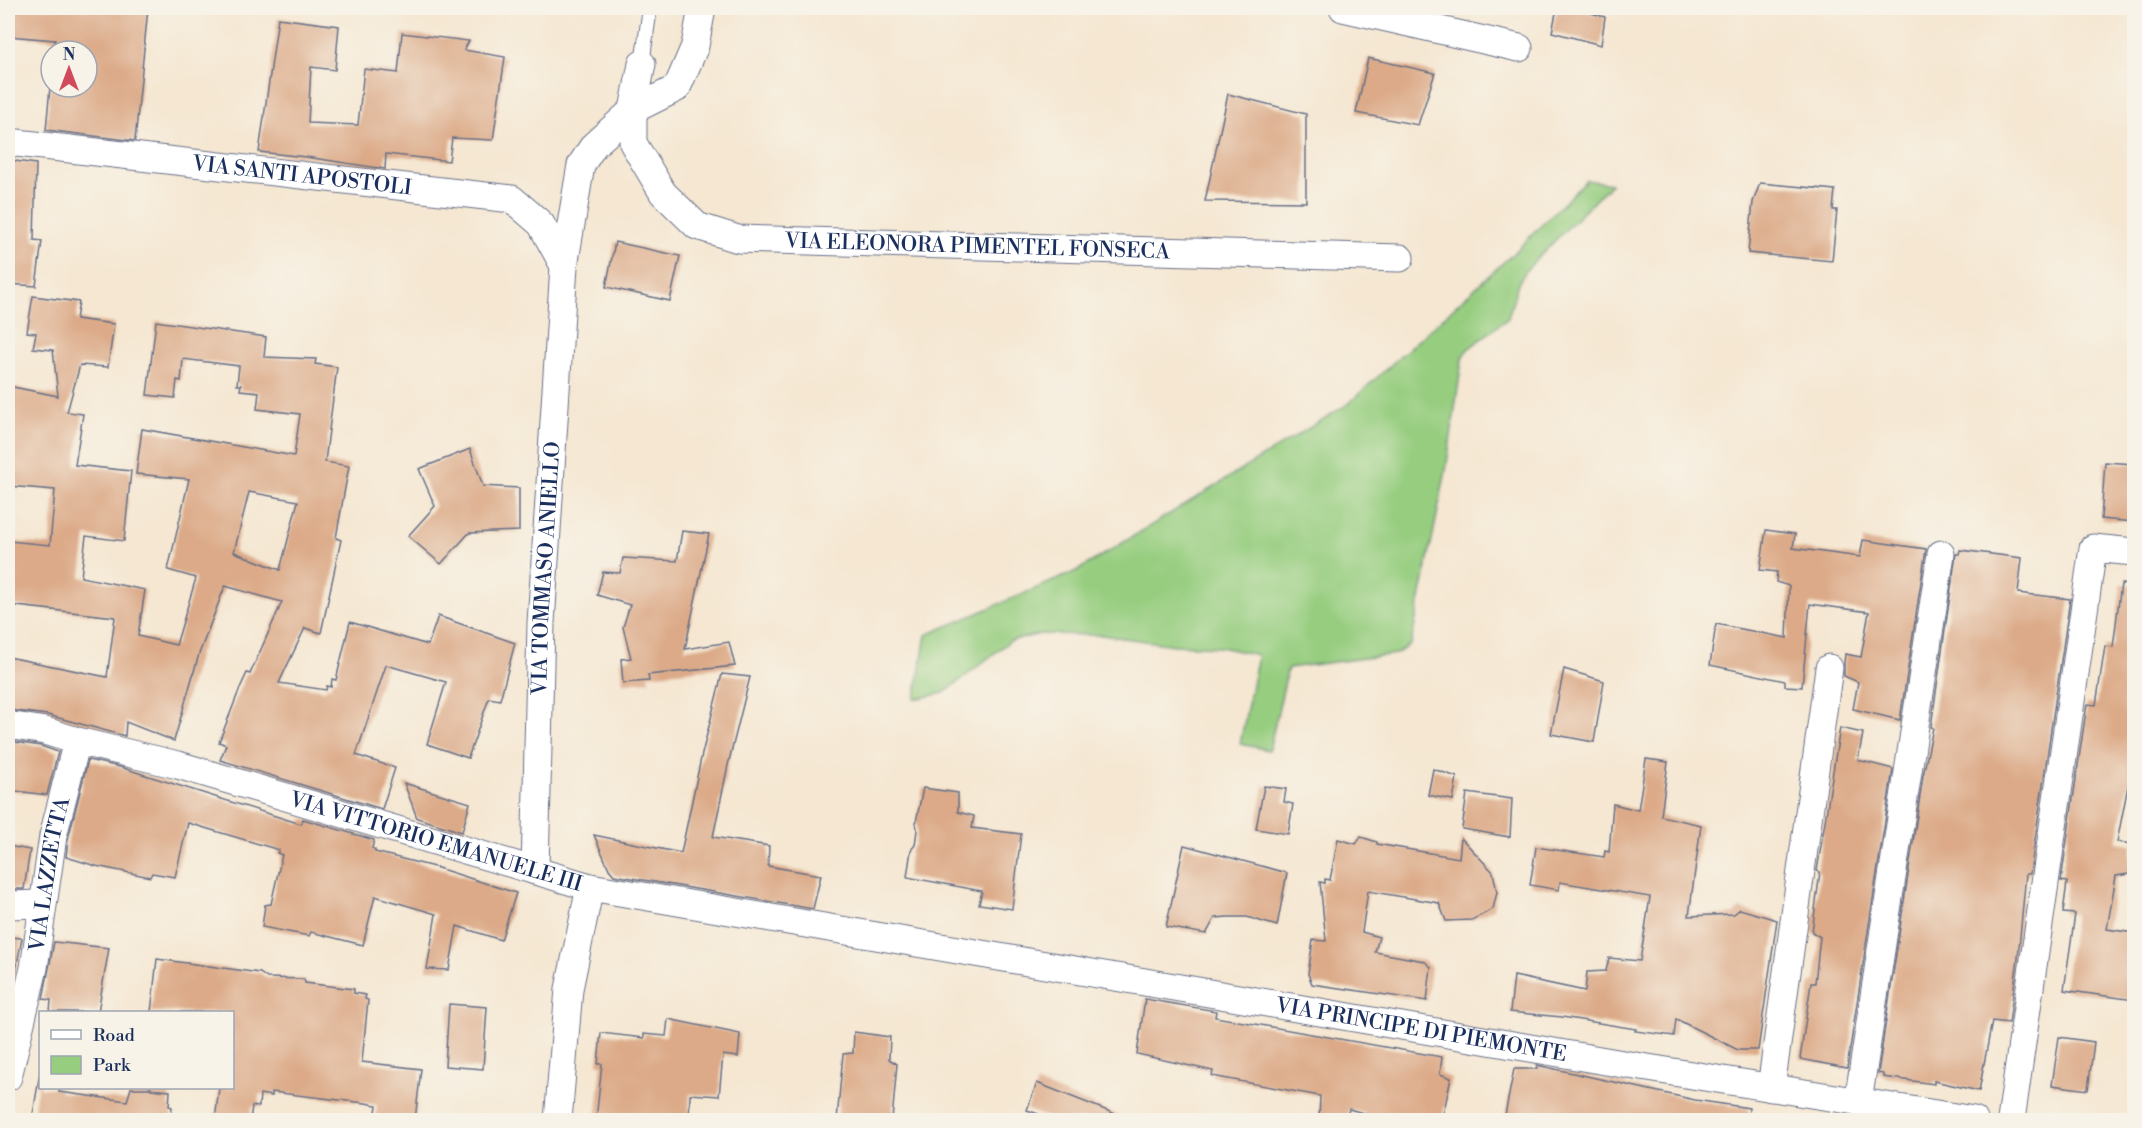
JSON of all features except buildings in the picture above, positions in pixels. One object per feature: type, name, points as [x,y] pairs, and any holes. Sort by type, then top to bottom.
[{"type":"street","name":"VIA TOMMASO ANIELLO","points":[[535,871],[541,623],[564,266],[581,165],[594,145],[633,110],[677,88],[695,46],[702,8]]},
{"type":"street","points":[[1343,8],[1519,48]]},
{"type":"street","name":"VIA ELEONORA PIMENTEL FONSECA","points":[[642,64],[633,110],[633,143],[663,193],[697,226],[738,239],[1400,258]]},
{"type":"street","name":"VIA SANTI APOSTOLI","points":[[8,142],[512,199],[541,224],[564,266]]},
{"type":"street","points":[[2011,1120],[2093,548],[2134,552]]},
{"type":"street","points":[[1858,1102],[1941,554]]},
{"type":"street","points":[[1772,1088],[1828,668]]},
{"type":"street","name":"VIA VITTORIO EMANUELE III","points":[[8,725],[45,731],[178,765],[590,887],[868,935]]},
{"type":"street","name":"VIA LAZZETTA","points":[[8,1077],[34,968],[53,836],[77,741]]},
{"type":"street","points":[[558,1120],[569,989],[590,887]]},
{"type":"street","points":[[8,905],[42,904]]},
{"type":"street","name":"VIA PRINCIPE DI PIEMONTE","points":[[868,935],[1974,1120]]},
{"type":"lane","points":[[642,64],[650,8]]},
{"type":"green space","points":[[1586,180],[1611,184],[1528,268],[1518,283],[1508,318],[1467,350],[1462,360],[1446,470],[1411,644],[1396,654],[1288,668],[1269,750],[1240,744],[1258,655],[1220,647],[1174,645],[1102,635],[1040,634],[1010,641],[944,693],[915,699],[926,635],[1077,571],[1348,404],[1518,249]]}]
